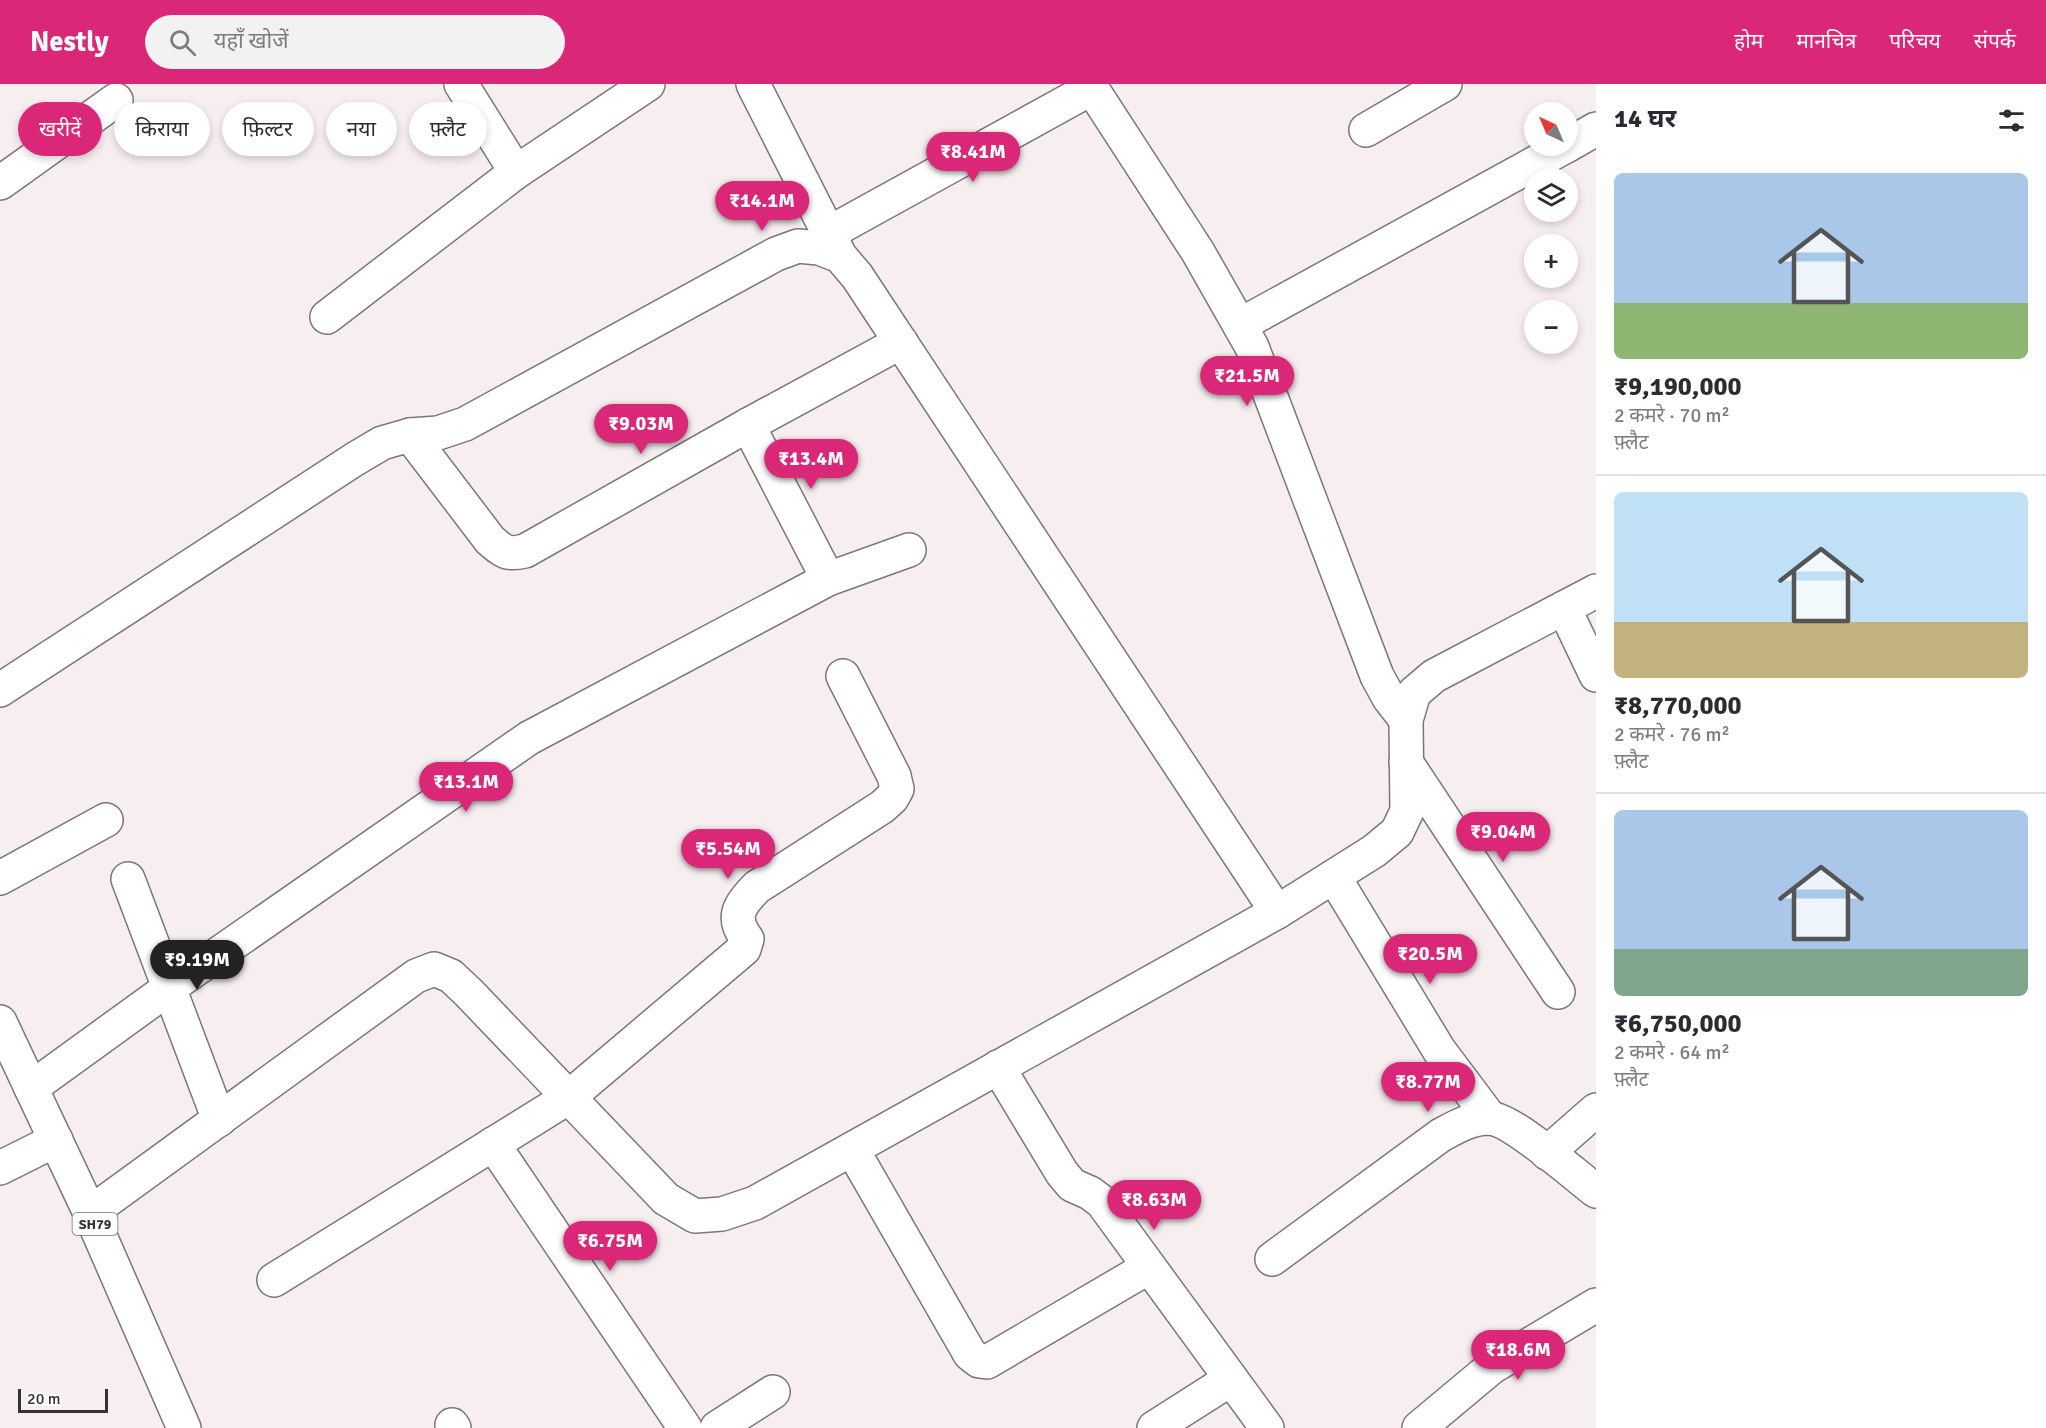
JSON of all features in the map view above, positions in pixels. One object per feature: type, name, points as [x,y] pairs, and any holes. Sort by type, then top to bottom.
[{"type":"street","points":[[461,84],[516,172]]},
{"type":"street","points":[[327,317],[516,172],[648,84]]},
{"type":"street","points":[[753,84],[835,245],[858,276],[1277,912]]},
{"type":"street","points":[[1366,130],[1445,84]]},
{"type":"street","points":[[0,690],[382,443],[410,435],[438,433],[465,424],[776,254],[798,246],[819,248],[835,245],[1091,86],[1198,252],[1252,347],[1377,676],[1389,698],[1406,720]]},
{"type":"street","points":[[0,183],[116,100]]},
{"type":"street","points":[[1578,139],[1596,129]]},
{"type":"street","points":[[1240,325],[1547,156]]},
{"type":"street","points":[[410,435],[490,540],[503,552],[511,554],[525,551],[901,342]]},
{"type":"street","points":[[748,425],[828,579]]},
{"type":"street","points":[[31,1088],[169,988],[529,738],[828,579],[909,550]]},
{"type":"street","points":[[90,1213],[416,976],[434,969],[451,976],[469,993],[666,1198],[695,1216],[722,1214],[755,1203],[1277,912],[1374,851],[1397,832],[1407,811],[1406,720],[1414,693],[1434,676],[1596,591]]},
{"type":"street","points":[[1564,608],[1596,675]]},
{"type":"street","points":[[274,1280],[569,1097],[744,949],[747,939],[741,931],[738,914],[743,901],[757,887],[882,807],[892,798],[897,789],[894,776],[843,676]]},
{"type":"street","points":[[1406,762],[1558,992]]},
{"type":"street","points":[[0,878],[106,820]]},
{"type":"street","points":[[1334,877],[1439,1050],[1490,1118]]},
{"type":"street","points":[[128,879],[219,1120]]},
{"type":"street","name":"SH79","points":[[0,1022],[90,1213],[184,1428]]},
{"type":"street","points":[[998,1067],[1062,1173],[1072,1185],[1090,1193],[1102,1202],[1267,1428]]},
{"type":"street","points":[[1547,1154],[1596,1110]]},
{"type":"street","points":[[1272,1259],[1441,1135],[1467,1122],[1490,1118],[1508,1124],[1596,1191]]},
{"type":"street","points":[[0,1168],[56,1140]]},
{"type":"street","points":[[493,1144],[685,1428]]},
{"type":"street","points":[[852,1149],[970,1354],[979,1361],[987,1362],[1149,1267]]},
{"type":"street","points":[[1419,1428],[1492,1367],[1596,1305]]},
{"type":"street","points":[[1154,1428],[1231,1379]]},
{"type":"street","points":[[717,1428],[773,1392]]}]
